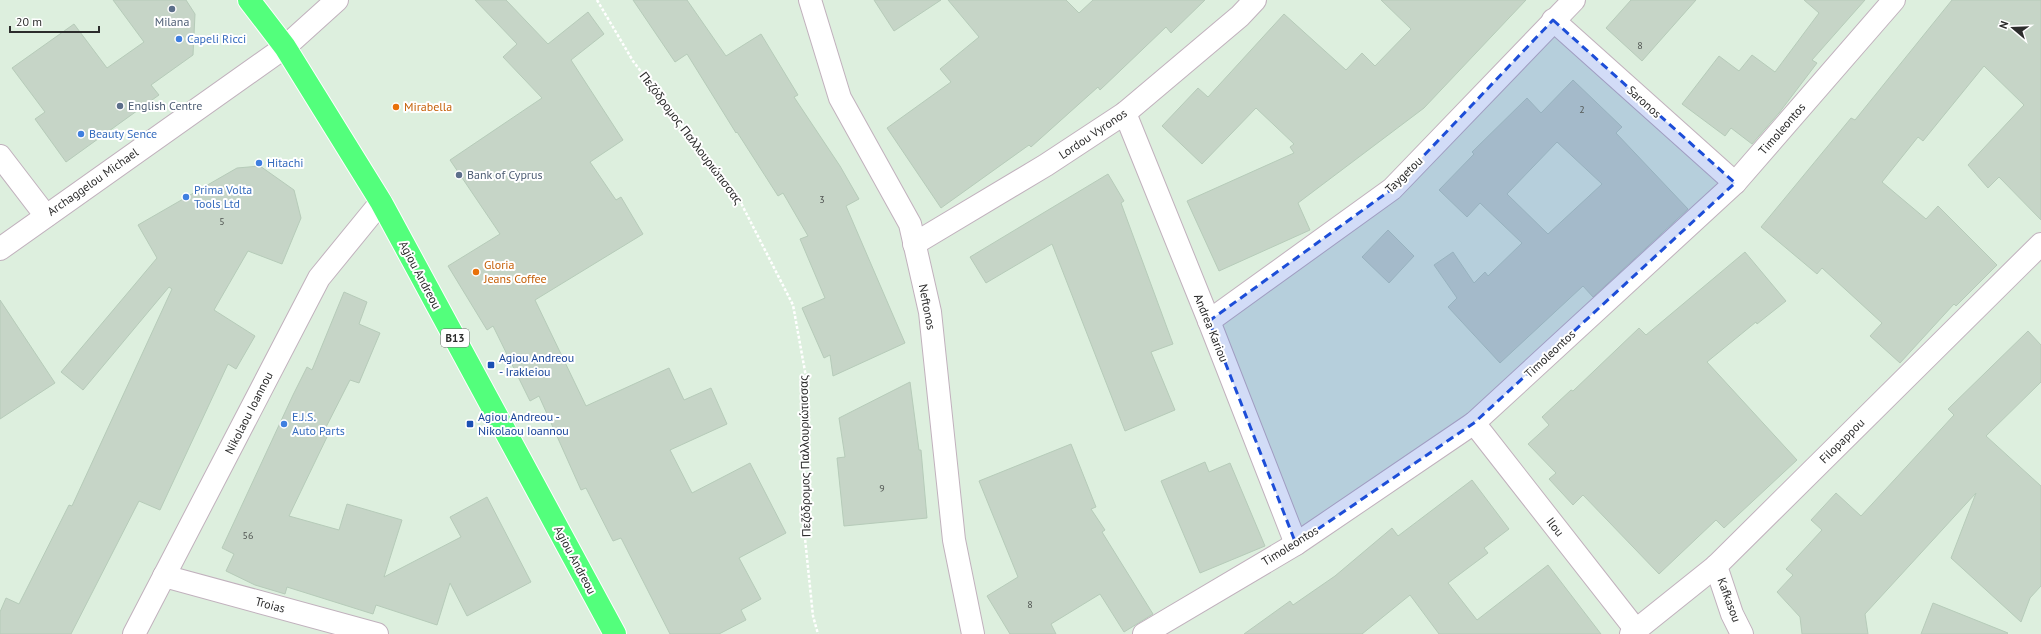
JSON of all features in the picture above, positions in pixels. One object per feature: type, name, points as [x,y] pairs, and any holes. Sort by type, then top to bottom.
[{"type":"main road","name":"B13","points":[[249,0],[285,47]]},
{"type":"main road","name":"Agiou Andreou","points":[[285,47],[381,202],[615,634]]},
{"type":"street","name":"Archaggelou Michael","points":[[0,249],[285,47],[337,0]]},
{"type":"street","name":"Neftonos","points":[[810,0],[840,98],[910,224],[930,312],[954,540],[973,634]]},
{"type":"street","name":"Lordou Vyronos","points":[[914,244],[1040,169],[1125,113],[1240,16],[1255,0]]},
{"type":"street","name":"Taygetou","points":[[1209,321],[1392,189],[1553,20],[1574,0]]},
{"type":"street","name":"Timoleontos","points":[[1144,634],[1296,544],[1474,423],[1735,183],[1894,0]]},
{"type":"street","name":"Saronos","points":[[1553,20],[1735,183]]},
{"type":"street","name":"Andrea Kariou","points":[[1125,113],[1209,321],[1296,544]]},
{"type":"street","points":[[0,156],[46,216]]},
{"type":"street","name":"Nikolaou Ioannou","points":[[134,634],[319,278],[381,202]]},
{"type":"street","name":"Filopappou","points":[[1633,632],[1716,566],[2041,244]]},
{"type":"street","name":"Ilou","points":[[1474,423],[1633,632]]},
{"type":"street","name":"Kafkasou","points":[[1716,566],[1732,614],[1742,634]]},
{"type":"street","name":"Troias","points":[[164,576],[377,634]]},
{"type":"path","name":"Πεζόδρομος Παλλουριώτισσας","points":[[597,0],[633,61],[741,203],[793,305],[806,377],[804,519],[814,616],[818,634]]},
{"type":"highlighted area","points":[[1553,20],[1735,183],[1474,423],[1296,544],[1209,321],[1392,189]]},
{"type":"building","points":[[113,0],[186,0],[195,14],[193,55],[151,85],[159,95],[66,162],[35,119],[45,112],[12,68],[74,24],[107,68],[144,42]]},
{"type":"building","points":[[475,0],[506,0],[548,44],[588,12],[604,34],[571,60],[623,140],[590,162],[616,200],[621,197],[643,234],[535,300],[586,406],[669,368],[684,400],[711,388],[727,424],[670,450],[692,493],[750,463],[786,533],[739,558],[761,599],[741,610],[746,620],[719,634],[670,634],[621,538],[613,541],[586,488],[581,490],[539,396],[530,401],[493,326],[487,330],[448,266],[500,234],[450,160],[542,98],[503,57],[517,44]]},
{"type":"building","points":[[633,0],[687,0],[726,56],[761,34],[798,95],[794,97],[840,166],[859,199],[846,206],[905,343],[833,376],[830,355],[824,358],[802,308],[825,298],[800,239],[808,236],[783,193],[778,196],[737,132],[736,133],[687,54],[675,62]]},
{"type":"building","points":[[874,0],[941,0],[894,31]]},
{"type":"building","points":[[948,0],[1066,0],[1079,13],[1093,0],[1205,0],[1171,33],[1166,27],[1100,90],[1098,87],[1031,147],[1029,145],[941,208],[887,128],[951,82],[940,69],[979,37]]},
{"type":"building","points":[[1381,0],[1526,0],[1424,108],[1298,203],[1310,230],[1219,271],[1187,201],[1294,153],[1290,147],[1294,144],[1256,108],[1202,164],[1162,126],[1198,88],[1208,97],[1284,14],[1346,70],[1362,53],[1375,66],[1411,29]]},
{"type":"building","points":[[1631,0],[1696,0],[1642,61],[1606,28]]},
{"type":"building","points":[[1804,0],[1865,0],[1812,60],[1817,63],[1779,113],[1752,144],[1731,128],[1725,136],[1682,104],[1719,56],[1739,71],[1752,55],[1775,72],[1819,13]]},
{"type":"building","points":[[1952,0],[2041,0],[2041,220],[1999,177],[1988,188],[1968,165],[2024,105],[1984,66],[1923,141],[1918,137],[1882,182],[1926,219],[1938,206],[1997,265],[1956,306],[1954,304],[1900,363],[1870,336],[1882,323],[1822,268],[1817,274],[1761,227],[1851,118],[1855,120]]},
{"type":"building","points":[[1573,80],[1622,127],[1616,133],[1688,209],[1593,297],[1583,286],[1500,363],[1448,307],[1457,298],[1434,265],[1453,252],[1474,283],[1485,272],[1488,276],[1522,243],[1480,203],[1467,217],[1439,190],[1474,154],[1472,152],[1527,98],[1541,113]],"holes":[[[1557,142],[1602,184],[1548,234],[1507,194]]]},
{"type":"building","points":[[260,166],[294,190],[301,218],[282,264],[248,251],[214,310],[255,336],[236,369],[228,364],[160,510],[139,501],[71,634],[0,634],[0,612],[6,598],[19,604],[69,505],[72,506],[172,289],[169,287],[83,390],[61,372],[157,258],[138,225],[237,168]]},
{"type":"building","points":[[1108,174],[1124,201],[1121,203],[1173,344],[1151,352],[1175,410],[1125,431],[1052,244],[986,283],[970,257]]},
{"type":"building","points":[[1388,230],[1414,256],[1389,283],[1362,257]]},
{"type":"building","points":[[1745,252],[1786,301],[1757,324],[1756,322],[1707,362],[1797,460],[1724,528],[1716,520],[1659,574],[1583,495],[1573,505],[1549,479],[1556,473],[1528,444],[1549,425],[1542,417],[1571,390],[1573,391],[1639,328],[1646,335]]},
{"type":"building","points":[[344,292],[367,302],[359,324],[380,333],[359,383],[350,380],[322,435],[327,437],[289,516],[339,530],[347,504],[402,520],[384,577],[461,537],[450,517],[487,497],[531,582],[467,616],[450,583],[437,625],[376,605],[373,614],[287,587],[285,594],[255,585],[226,571],[234,554],[222,548],[307,367],[312,370]]},
{"type":"building","points":[[0,300],[55,383],[0,419]]},
{"type":"building","points":[[2028,331],[2041,345],[2041,382],[1986,436],[2041,486],[2041,586],[2030,598],[2021,622],[1951,558],[1976,493],[1865,614],[1868,634],[1802,634],[1800,617],[1777,592],[1793,575],[1786,569],[1822,530],[1811,520],[1836,493],[1861,516],[1954,415],[1948,409]]},
{"type":"building","points":[[910,382],[919,450],[921,450],[927,518],[844,526],[837,458],[845,457],[839,418]]},
{"type":"building","points":[[1071,444],[1096,507],[1091,509],[1105,530],[1102,532],[1153,614],[1124,632],[1100,594],[1051,624],[1056,634],[1010,634],[987,596],[1018,577],[979,481]]},
{"type":"building","points":[[1205,462],[1209,472],[1230,463],[1265,546],[1200,573],[1161,481]]},
{"type":"building","points":[[1472,480],[1509,529],[1484,548],[1488,553],[1448,583],[1477,620],[1548,565],[1601,634],[1439,634],[1410,595],[1362,634],[1244,634],[1290,601],[1293,605],[1335,576],[1392,528],[1398,536]]},
{"type":"building","points":[[1933,603],[2008,633],[1921,634]]},
{"type":"place","name":"Milana","points":[[172,9]]},
{"type":"place","name":"Capeli Ricci","points":[[179,39]]},
{"type":"place","name":"English Centre","points":[[120,106]]},
{"type":"place","name":"Mirabella","points":[[396,107]]},
{"type":"place","name":"Beauty Sence","points":[[81,134]]},
{"type":"place","name":"Hitachi","points":[[259,163]]},
{"type":"place","name":"Bank of Cyprus","points":[[459,175]]},
{"type":"place","name":"Prima Volta Tools Ltd","points":[[186,197]]},
{"type":"place","name":"Gloria Jeans Coffee","points":[[476,272]]},
{"type":"place","name":"Agiou Andreou - Irakleiou","points":[[491,365]]},
{"type":"place","name":"E.J.S. Auto Parts","points":[[284,424]]},
{"type":"place","name":"Agiou Andreou - Nikolaou Ioannou","points":[[470,424]]}]
